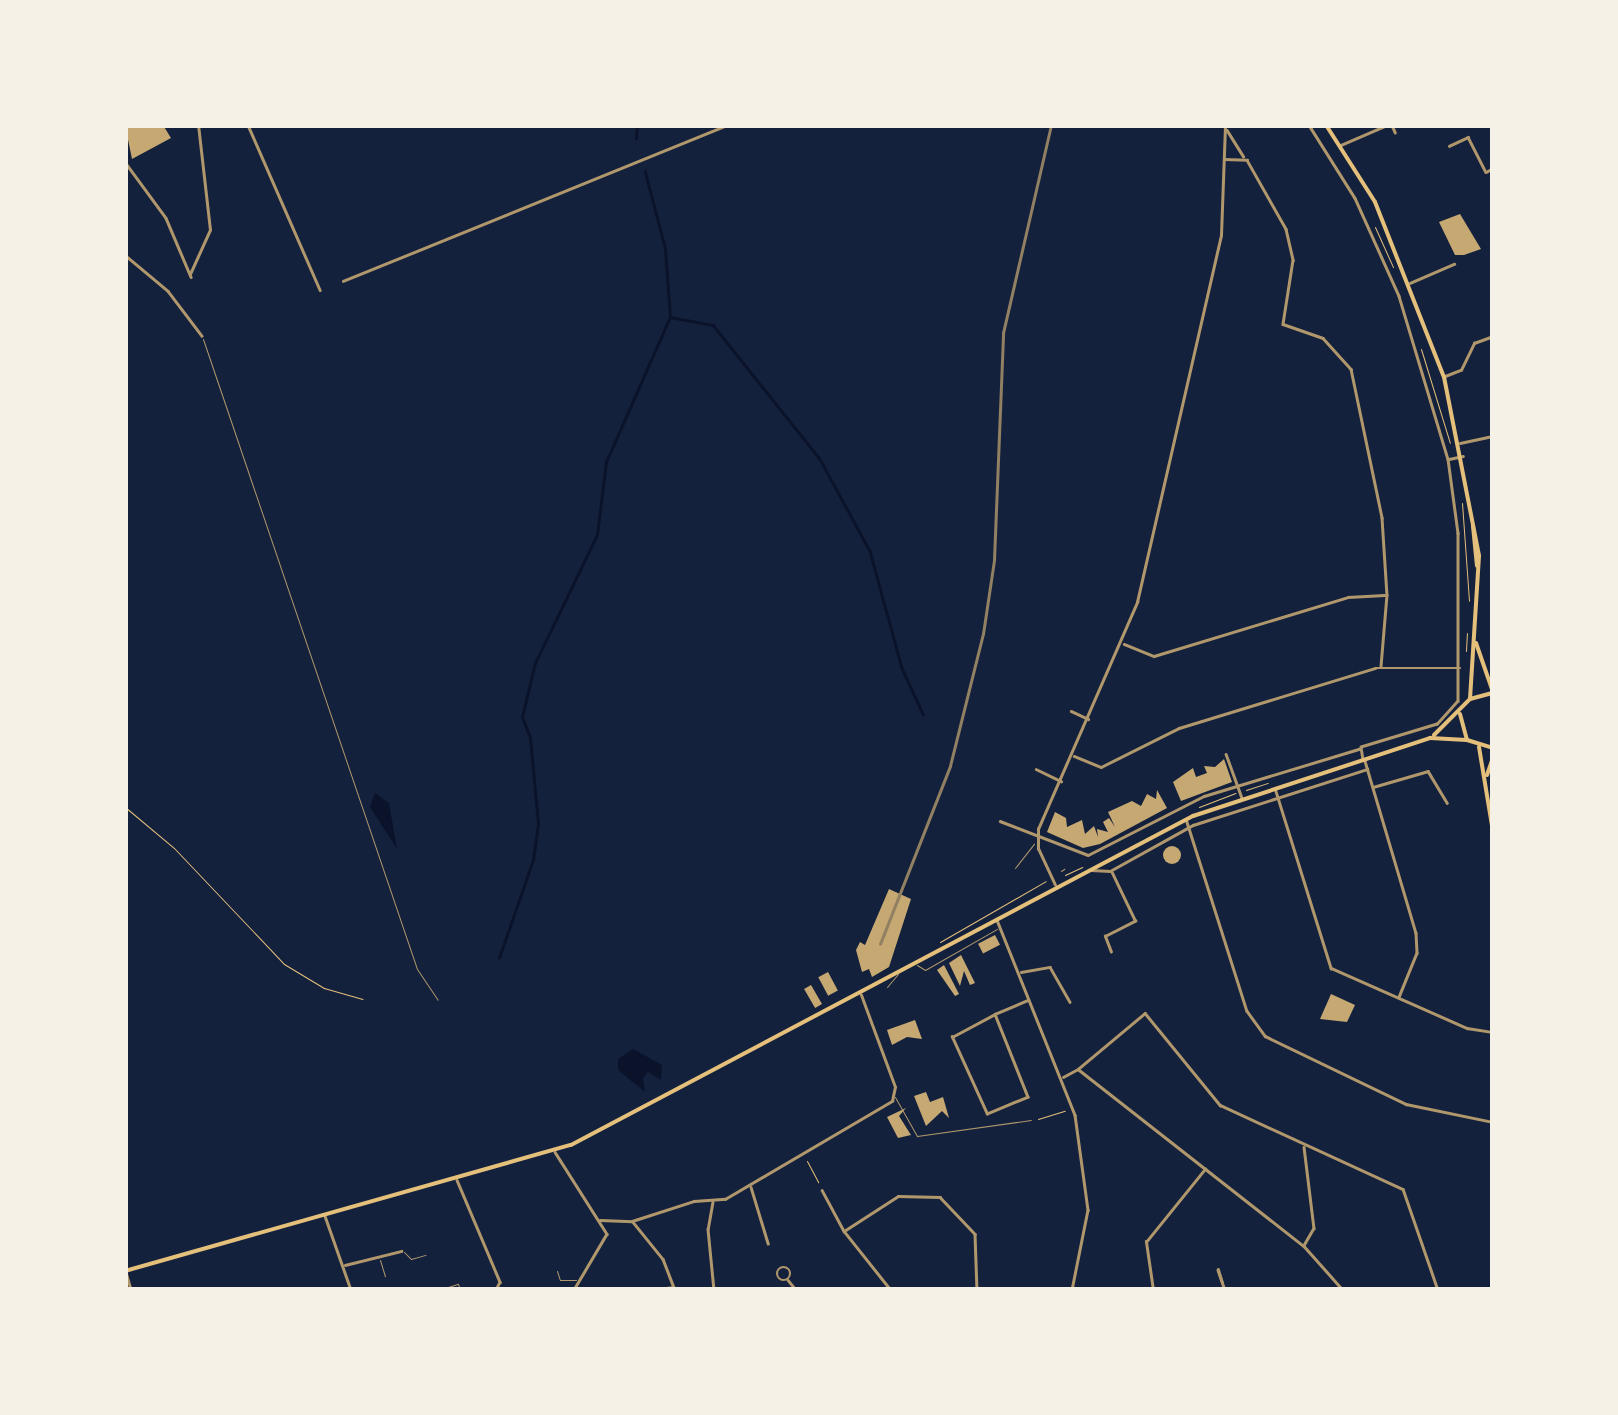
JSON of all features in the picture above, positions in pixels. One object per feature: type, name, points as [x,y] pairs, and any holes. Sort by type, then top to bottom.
[{"type":"main road","points":[[125,1271],[554,1151],[1192,816],[1430,738],[1460,714],[1470,699],[1476,643],[1477,567],[1460,443],[1444,377],[1369,190],[1326,125]]},
{"type":"main road","points":[[1470,699],[1493,692],[1476,643]]},
{"type":"main road","points":[[1460,714],[1467,740]]},
{"type":"main road","points":[[1430,738],[1467,740],[1479,747],[1493,748]]},
{"type":"main road","points":[[1479,747],[1493,832]]},
{"type":"main road","points":[[1486,775],[1493,758]]},
{"type":"street","points":[[125,162],[166,218],[190,276],[210,230],[198,125]]},
{"type":"street","points":[[248,125],[320,290]]},
{"type":"street","points":[[343,281],[728,125]]},
{"type":"street","points":[[1000,821],[1088,856],[1187,804],[1437,724],[1458,701],[1464,645],[1462,576],[1448,459],[1399,296],[1356,198],[1309,125]]},
{"type":"street","points":[[1340,145],[1389,125],[1395,132]]},
{"type":"street","points":[[1225,127],[1289,239],[1292,270],[1281,322],[1323,338],[1351,369],[1375,468],[1387,596],[1381,666]]},
{"type":"street","points":[[1056,886],[1037,836],[1122,643],[1145,570],[1221,234],[1225,127]]},
{"type":"street","points":[[1449,146],[1468,137],[1486,172],[1493,168]]},
{"type":"street","points":[[1224,159],[1244,158]]},
{"type":"street","points":[[1356,198],[1369,190]]},
{"type":"street","points":[[125,255],[168,291],[202,336]]},
{"type":"street","points":[[1408,284],[1454,264]]},
{"type":"street","points":[[1399,296],[1411,292]]},
{"type":"street","points":[[1444,377],[1461,370],[1474,343],[1493,336]]},
{"type":"street","points":[[1460,443],[1493,436]]},
{"type":"street","points":[[1448,459],[1462,456]]},
{"type":"street","points":[[1122,643],[1154,656],[1348,597],[1387,596]]},
{"type":"street","points":[[1464,645],[1476,643]]},
{"type":"street","points":[[1072,755],[1101,766],[1179,728],[1381,666],[1460,668]]},
{"type":"street","points":[[1071,711],[1089,720]]},
{"type":"street","points":[[1360,749],[1416,933],[1416,953],[1398,998]]},
{"type":"street","points":[[1226,754],[1242,798]]},
{"type":"street","points":[[1307,764],[1310,777]]},
{"type":"street","points":[[1036,768],[1061,780]]},
{"type":"street","points":[[1090,869],[1097,876],[1188,827],[1367,769]]},
{"type":"street","points":[[1373,787],[1428,771],[1447,804]]},
{"type":"street","points":[[1275,787],[1329,964],[1467,1028],[1493,1032]]},
{"type":"street","points":[[1187,804],[1192,816]]},
{"type":"street","points":[[1186,820],[1247,1011],[1265,1036],[1406,1104],[1493,1122]]},
{"type":"street","points":[[1110,871],[1135,922],[1105,936],[1111,952]]},
{"type":"street","points":[[996,918],[1072,1104],[1088,1210],[1072,1290]]},
{"type":"street","points":[[1019,973],[1050,967],[1070,1002]]},
{"type":"street","points":[[600,1220],[632,1221],[650,1211],[713,1200],[751,1187],[895,1098],[859,991]]},
{"type":"street","points":[[994,1014],[1028,1097],[987,1114],[952,1037],[994,1014],[1030,1000]]},
{"type":"street","points":[[1063,1077],[1145,1013],[1220,1105],[1403,1189],[1438,1290]]},
{"type":"street","points":[[1078,1068],[1304,1246],[1343,1290]]},
{"type":"street","points":[[1304,1146],[1314,1232],[1304,1246]]},
{"type":"street","points":[[554,1151],[600,1220],[606,1239],[576,1280],[574,1290]]},
{"type":"street","points":[[1153,1290],[1146,1242],[1206,1168]]},
{"type":"street","points":[[457,1180],[500,1282],[496,1290]]},
{"type":"street","points":[[751,1187],[768,1243]]},
{"type":"street","points":[[822,1190],[844,1231],[890,1290]]},
{"type":"street","points":[[844,1231],[898,1196],[940,1198],[975,1234],[977,1290]]},
{"type":"street","points":[[713,1200],[708,1229],[714,1290]]},
{"type":"street","points":[[325,1216],[351,1290]]},
{"type":"street","points":[[632,1221],[655,1246],[674,1288],[642,1288]]},
{"type":"street","points":[[344,1266],[401,1251]]},
{"type":"street","points":[[125,1271],[131,1290]]},
{"type":"street","points":[[788,1280],[796,1290]]},
{"type":"street","points":[[1222,1283],[1225,1290]]},
{"type":"street","points":[[1331,1290],[1339,1284]]},
{"type":"lane","points":[[202,336],[417,968],[438,1000]]},
{"type":"lane","points":[[1015,868],[1037,844]]},
{"type":"lane","points":[[916,962],[925,970],[1000,928]]},
{"type":"lane","points":[[887,987],[899,971]]},
{"type":"lane","points":[[895,1098],[916,1136],[1031,1120]]},
{"type":"lane","points":[[401,1251],[411,1259],[426,1255]]},
{"type":"lane","points":[[380,1256],[385,1276]]},
{"type":"lane","points":[[556,1272],[560,1280],[576,1280]]},
{"type":"lane","points":[[439,1290],[458,1284],[460,1290]]},
{"type":"path","points":[[1417,337],[1452,452]]},
{"type":"path","points":[[1461,498],[1469,614]]},
{"type":"path","points":[[1464,645],[1467,632]]},
{"type":"path","points":[[125,807],[174,848],[284,964],[324,988],[362,999]]},
{"type":"path","points":[[1039,889],[1047,880]]},
{"type":"path","points":[[1031,1120],[1072,1104]]},
{"type":"path","points":[[804,1155],[822,1190]]},
{"type":"water","points":[[375,793],[389,803],[397,849],[370,807]]},
{"type":"water","points":[[633,1049],[662,1065],[661,1080],[648,1072],[643,1078],[645,1092],[618,1070],[618,1059]]},
{"type":"building","points":[[125,125],[163,125],[171,138],[132,159]]},
{"type":"building","points":[[1460,214],[1481,249],[1455,255],[1439,222]]},
{"type":"building","points":[[1224,759],[1232,782],[1181,801],[1173,782],[1193,768],[1196,777],[1207,773],[1204,766],[1215,767]]},
{"type":"building","points":[[1157,790],[1167,808],[1100,844],[1083,848],[1047,832],[1055,812],[1066,818],[1067,827],[1082,820],[1085,834],[1094,826],[1098,837],[1097,829],[1108,832],[1103,822],[1109,818],[1115,827],[1108,812],[1132,801],[1141,806],[1147,794],[1156,799]]},
{"type":"building","points":[[1172,846],[1181,855],[1172,864],[1163,855]]},
{"type":"building","points":[[889,889],[911,899],[889,967],[872,977],[869,969],[862,972],[856,950],[860,942],[865,945]]},
{"type":"building","points":[[995,935],[1000,945],[983,953],[978,944]]},
{"type":"building","points":[[961,955],[975,983],[970,985],[964,971],[960,986],[949,963]]},
{"type":"building","points":[[944,965],[959,994],[955,996],[937,970]]},
{"type":"building","points":[[828,972],[838,991],[828,996],[818,977]]},
{"type":"building","points":[[811,985],[822,1004],[815,1008],[804,989]]},
{"type":"building","points":[[1331,994],[1355,1005],[1347,1022],[1320,1019]]},
{"type":"building","points":[[915,1020],[922,1039],[907,1037],[892,1045],[887,1030]]},
{"type":"building","points":[[926,1092],[930,1102],[943,1097],[949,1118],[942,1111],[926,1126],[914,1096]]},
{"type":"building","points":[[906,1108],[899,1116],[911,1135],[898,1138],[887,1117]]},
{"type":"waterway","points":[[459,125],[476,125]]},
{"type":"waterway","points":[[636,139],[637,125]]},
{"type":"waterway","points":[[499,958],[533,860],[538,823],[530,738],[522,717],[535,663],[597,535],[606,462],[670,317],[665,249],[645,172]]},
{"type":"waterway","points":[[670,317],[713,325],[820,459],[870,551],[902,668],[923,714]]},
{"type":"railway","points":[[880,944],[950,766],[983,634],[994,560],[1003,333],[1051,125]]}]
